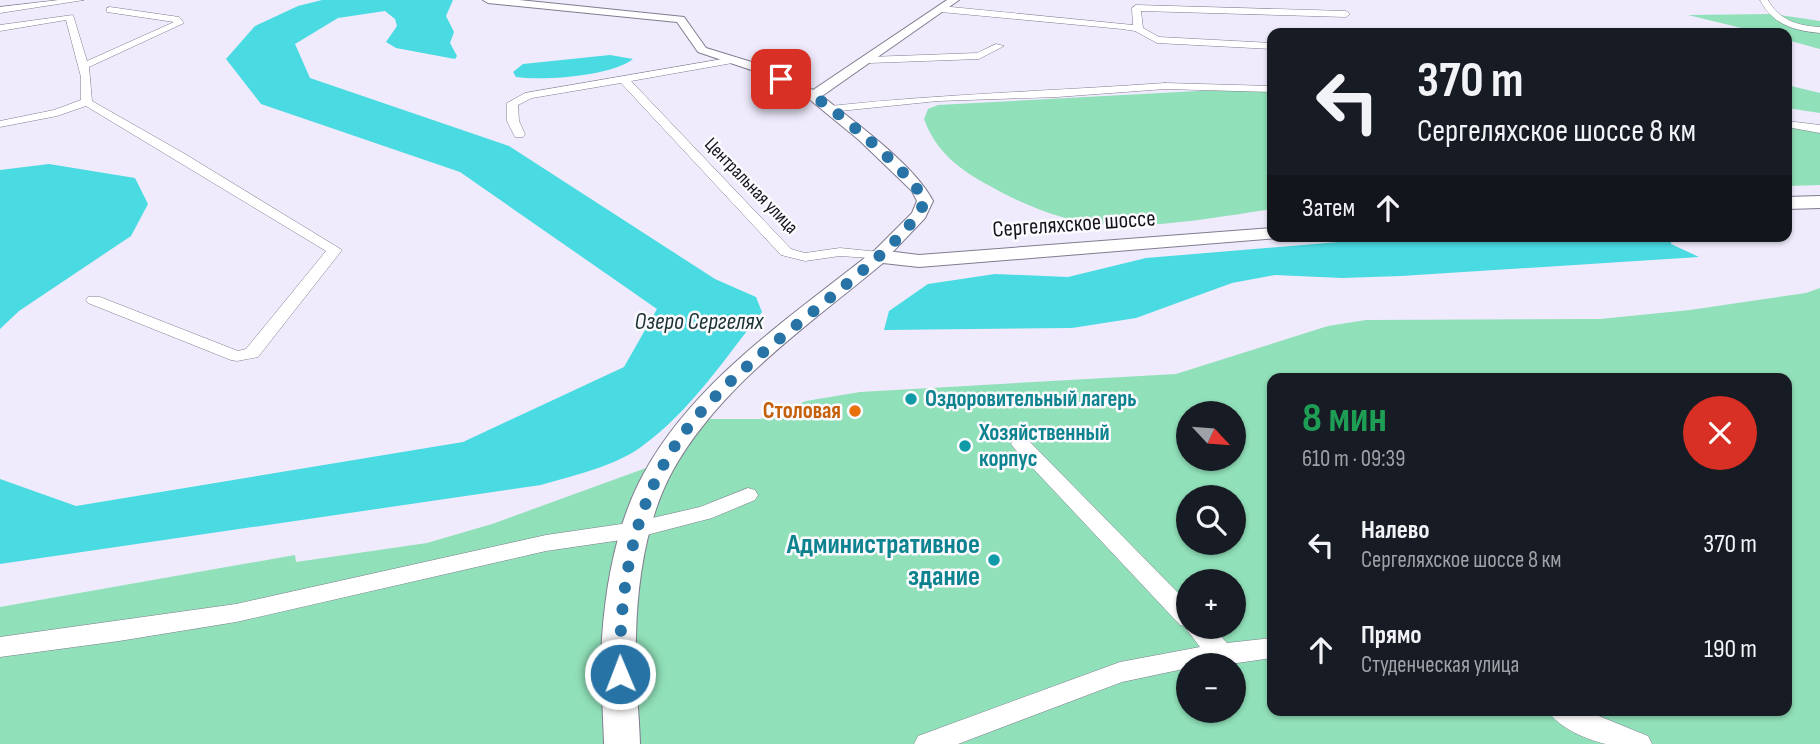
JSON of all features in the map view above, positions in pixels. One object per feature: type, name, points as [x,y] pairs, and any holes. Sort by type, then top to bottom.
[{"type":"main road","points":[[1792,203],[1820,202]]},
{"type":"main road","name":"Сергеляхское шоссе","points":[[879,256],[919,261],[1267,234]]},
{"type":"main road","points":[[622,744],[620,623],[635,530],[658,472],[694,420],[750,364],[879,256]]},
{"type":"street","points":[[0,10],[80,0]]},
{"type":"street","points":[[488,0],[669,16],[689,25],[696,44],[702,50],[767,71],[814,96],[919,189],[925,201],[919,215],[879,256]]},
{"type":"street","points":[[814,96],[954,0]]},
{"type":"street","points":[[1764,0],[1767,9],[1792,27],[1820,30]]},
{"type":"street","points":[[1138,29],[1136,8],[1346,13]]},
{"type":"street","points":[[941,9],[1138,29],[1157,40],[1267,46]]},
{"type":"street","points":[[83,66],[179,23],[179,20],[110,10]]},
{"type":"street","points":[[0,28],[70,17],[83,66],[87,102]]},
{"type":"street","points":[[869,60],[984,56],[999,46]]},
{"type":"street","points":[[519,134],[511,109],[520,98],[734,60]]},
{"type":"street","name":"Центральная улица","points":[[623,79],[786,252],[805,257],[841,252],[879,256]]},
{"type":"street","points":[[830,109],[937,98],[1165,86],[1267,89]]},
{"type":"street","points":[[0,124],[57,113],[87,102],[215,175],[273,214],[335,250],[252,353],[237,356],[94,300]]},
{"type":"street","points":[[1792,125],[1820,129]]},
{"type":"street","points":[[1021,444],[1176,605]]},
{"type":"street","points":[[0,647],[119,632],[236,613],[546,543],[635,530],[705,513],[748,495]]},
{"type":"street","points":[[1208,639],[1221,653]]},
{"type":"street","points":[[1239,653],[1267,650]]},
{"type":"street","points":[[927,744],[1120,672],[1176,660]]},
{"type":"street","points":[[1571,716],[1584,724],[1639,744]]},
{"type":"green space","points":[[1773,14],[1820,21],[1820,49],[1792,41],[1792,28],[1741,28],[1688,15]]},
{"type":"green space","points":[[1792,86],[1820,93],[1820,113],[1792,109]]},
{"type":"green space","points":[[1267,87],[1267,210],[1178,222],[1129,225],[1106,225],[1060,217],[1001,192],[950,159],[935,141],[924,119],[928,109],[938,105]]},
{"type":"green space","points":[[1792,127],[1820,128],[1820,185],[1792,186]]},
{"type":"green space","points":[[1820,288],[1820,744],[0,744],[0,607],[295,555],[296,562],[427,543],[492,524],[668,460],[702,419],[761,419],[806,401],[860,392],[1176,374],[1328,326],[1366,320],[1600,319],[1690,310],[1806,293]]},
{"type":"water","name":"Озеро Сергелях","points":[[322,0],[453,0],[446,16],[454,32],[450,43],[457,56],[455,59],[396,48],[386,42],[397,26],[395,19],[385,11],[338,18],[295,44],[310,78],[509,146],[715,279],[756,297],[762,312],[706,384],[659,433],[631,454],[593,470],[541,485],[0,564],[0,479],[76,506],[463,442],[624,367],[657,309],[460,172],[261,104],[226,59],[255,26],[298,6]]},
{"type":"water","points":[[610,55],[633,59],[609,70],[560,78],[516,77],[513,72],[523,64]]},
{"type":"water","points":[[49,164],[135,178],[148,204],[131,236],[19,311],[0,329],[0,170]]},
{"type":"water","points":[[1337,242],[1671,242],[1699,257],[1401,276],[1342,278],[1275,275],[1232,283],[1136,318],[1072,328],[884,330],[889,311],[928,284],[995,274],[1068,277],[1146,258]]},
{"type":"place","name":"Оздоровительный лагерь","points":[[911,399]]},
{"type":"place","name":"Столовая","points":[[855,411]]},
{"type":"place","name":"Хозяйственный корпус","points":[[965,446]]},
{"type":"place","name":"Административное здание","points":[[994,560]]},
{"type":"route","points":[[620,674],[620,623],[635,530],[658,472],[694,420],[750,364],[879,256],[919,215],[925,201],[919,189],[864,137],[814,96],[781,79]]}]
